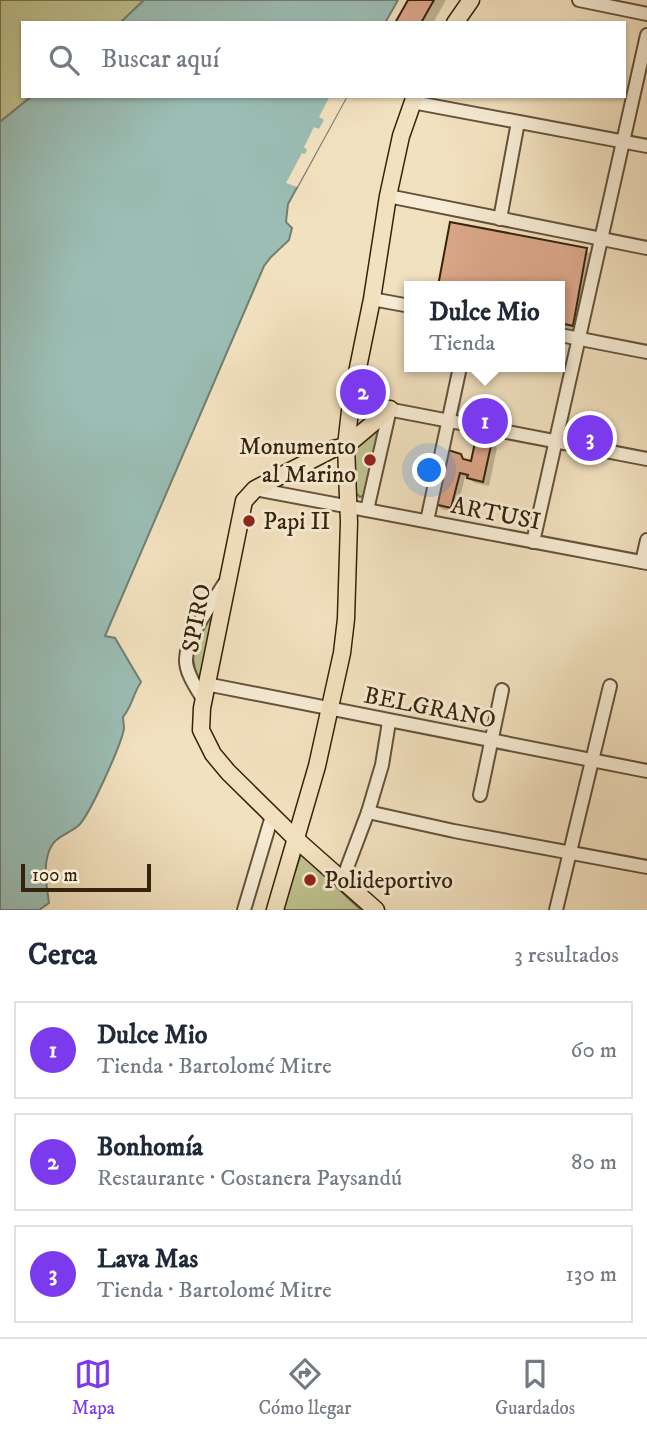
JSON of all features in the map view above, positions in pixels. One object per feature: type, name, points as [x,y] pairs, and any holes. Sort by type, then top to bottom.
[{"type":"main road","points":[[456,21],[471,0]]},
{"type":"main road","points":[[275,910],[297,840],[331,709],[346,619],[349,507],[346,446],[351,402],[372,299],[388,196],[401,136],[413,99]]},
{"type":"main road","points":[[256,489],[333,449],[346,446],[390,410]]},
{"type":"main road","name":"SPIRO","points":[[256,489],[244,501],[240,514],[205,692],[201,730],[213,754],[272,816]]},
{"type":"main road","points":[[272,816],[376,910]]},
{"type":"street","points":[[579,0],[647,14]]},
{"type":"street","points":[[533,541],[647,36]]},
{"type":"street","points":[[413,99],[647,146]]},
{"type":"street","points":[[500,219],[518,122]]},
{"type":"street","points":[[388,196],[647,248]]},
{"type":"street","points":[[372,299],[404,305]]},
{"type":"street","points":[[565,336],[647,352]]},
{"type":"street","points":[[427,522],[459,372]]},
{"type":"street","points":[[351,402],[647,459]]},
{"type":"street","points":[[367,510],[390,410]]},
{"type":"street","name":"ARTUSI","points":[[256,489],[644,563]]},
{"type":"street","points":[[644,563],[647,540]]},
{"type":"street","points":[[205,692],[193,682],[185,660],[202,618],[226,581]]},
{"type":"street","points":[[556,910],[610,686]]},
{"type":"street","points":[[480,795],[502,690]]},
{"type":"street","name":"BELGRANO","points":[[205,692],[331,709],[647,771]]},
{"type":"street","points":[[342,881],[382,765],[389,722]]},
{"type":"street","points":[[368,812],[647,867]]},
{"type":"street","points":[[244,910],[272,816]]},
{"type":"green space","points":[[0,0],[144,0],[122,21],[21,21],[21,98],[30,98],[0,122]]},
{"type":"green space","points":[[381,428],[367,494],[360,497],[355,492],[353,453],[361,441]]},
{"type":"green space","points":[[214,606],[202,675],[198,679],[193,649],[202,625]]},
{"type":"green space","name":"Polideportivo","points":[[301,854],[361,910],[282,910]]},
{"type":"water","points":[[144,0],[398,0],[386,21],[122,21]]},
{"type":"water","points":[[30,98],[346,98],[288,204],[286,222],[292,228],[289,240],[264,266],[105,636],[115,638],[141,682],[123,717],[122,736],[97,795],[78,826],[57,839],[51,848],[46,872],[49,903],[39,910],[0,910],[0,122]]},
{"type":"pier","points":[[329,98],[346,98],[297,187],[286,183],[302,153],[305,154],[307,150],[304,147],[314,127],[319,129],[324,120],[319,117]]},
{"type":"building","points":[[408,0],[434,0],[422,21],[396,21]]},
{"type":"building","points":[[450,222],[587,248],[573,326],[565,324],[565,281],[439,281]]},
{"type":"building","points":[[476,438],[492,441],[483,482],[467,478],[468,475],[460,473],[451,508],[434,504],[448,450],[471,461]]},
{"type":"place","name":"Bonhomía","points":[[363,392]]},
{"type":"place","name":"Dulce Mio","points":[[485,421]]},
{"type":"place","name":"Lava Mas","points":[[590,438]]},
{"type":"place","name":"Monumento al Marino","points":[[370,460]]},
{"type":"place","name":"Papi II","points":[[249,521]]},
{"type":"place","name":"Polideportivo","points":[[310,880]]}]
